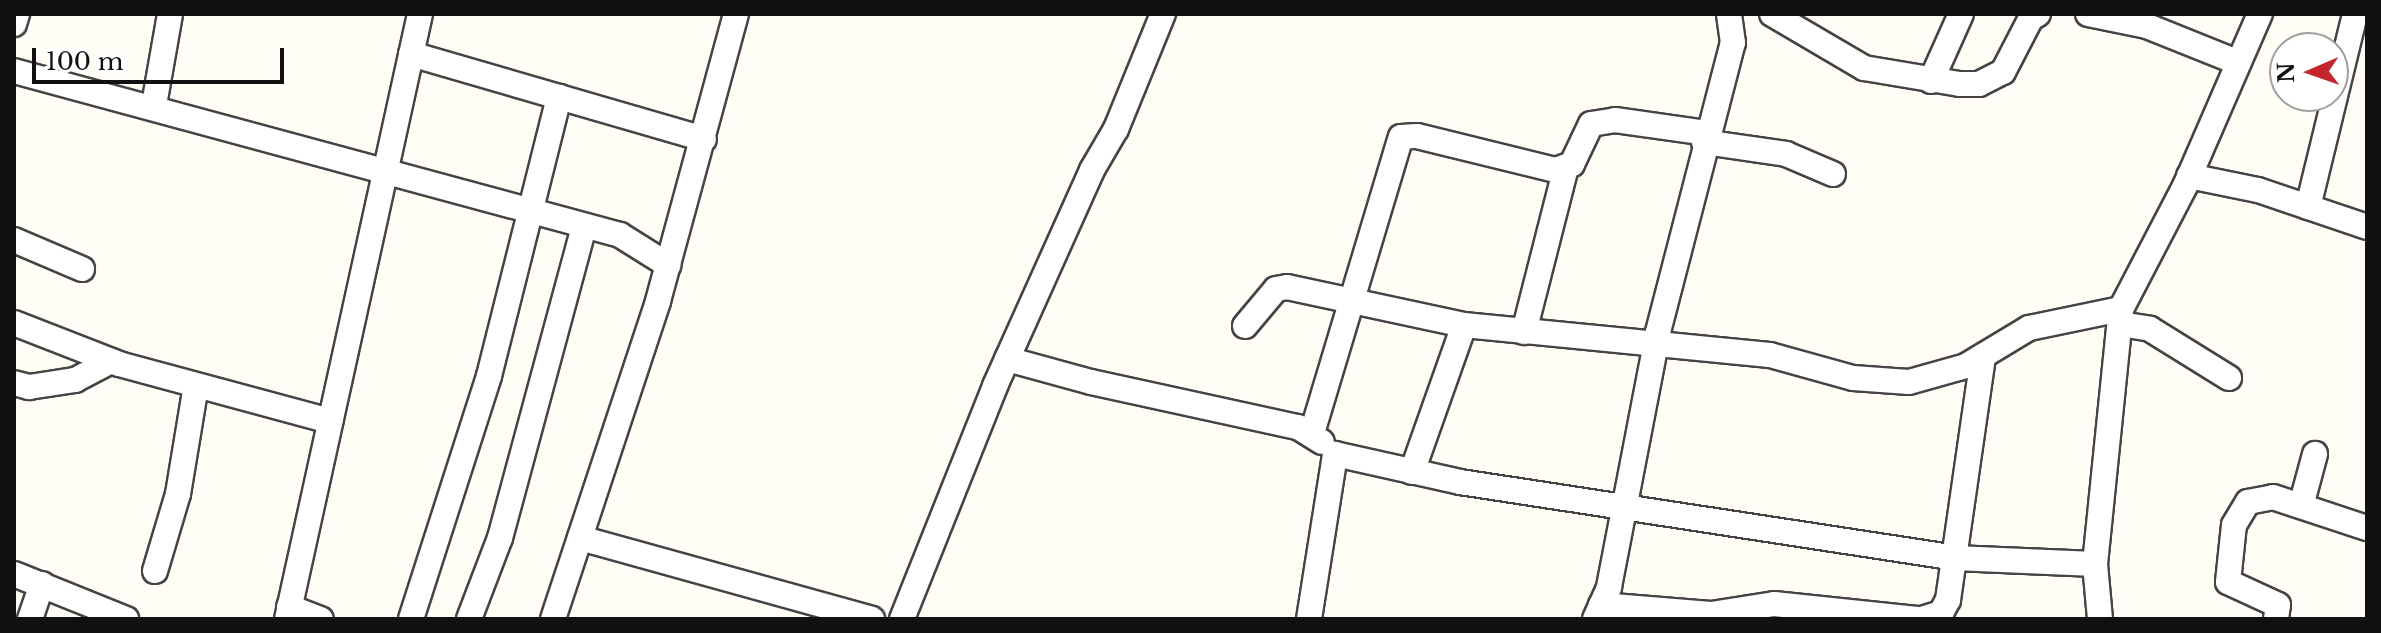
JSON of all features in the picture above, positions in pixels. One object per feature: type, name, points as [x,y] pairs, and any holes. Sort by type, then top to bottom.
[{"type":"street","points":[[14,24],[17,14]]},
{"type":"street","points":[[154,105],[170,14]]},
{"type":"street","points":[[321,619],[288,613],[420,14]]},
{"type":"street","points":[[553,619],[668,265],[736,14]]},
{"type":"street","points":[[902,619],[1007,359],[1092,170],[1116,129],[1163,14]]},
{"type":"street","points":[[1729,14],[1733,43],[1705,138],[1655,347],[1624,507],[1598,612],[1724,616],[1774,604],[1847,616],[1930,617],[1948,600],[1983,356]]},
{"type":"street","points":[[1772,14],[1864,68],[1960,84],[1992,80],[2003,72],[2031,18],[2038,14]]},
{"type":"street","points":[[1931,81],[1961,14]]},
{"type":"street","points":[[2088,14],[2147,26],[2237,62]]},
{"type":"street","points":[[2100,619],[2095,564],[2120,317],[2189,176],[2260,14]]},
{"type":"street","points":[[2308,207],[2355,14]]},
{"type":"street","points":[[411,54],[704,139]]},
{"type":"street","points":[[14,71],[154,105],[385,173],[620,235],[668,265]]},
{"type":"street","points":[[411,619],[489,376],[533,212],[559,97]]},
{"type":"street","points":[[1524,332],[1566,167],[1591,124],[1615,120],[1786,154],[1833,174]]},
{"type":"street","points":[[1312,433],[1401,137],[1410,134],[1555,170],[1566,167]]},
{"type":"street","points":[[2189,176],[2258,190],[2367,227]]},
{"type":"street","points":[[469,619],[500,538],[584,226]]},
{"type":"street","points":[[14,240],[82,269]]},
{"type":"street","points":[[1245,326],[1276,289],[1464,325],[1655,347],[1770,355],[1878,381],[1939,375],[1983,356],[2038,325],[2120,317],[2150,329],[2229,378]]},
{"type":"street","points":[[14,323],[111,361],[330,421]]},
{"type":"street","points":[[1412,472],[1464,325]]},
{"type":"street","points":[[1007,359],[1312,433],[1335,454],[1412,472],[1954,558],[2095,564]]},
{"type":"street","points":[[14,383],[29,387],[75,380],[111,361]]},
{"type":"street","points":[[155,571],[178,494],[196,385]]},
{"type":"street","points":[[1309,619],[1335,454]]},
{"type":"street","points":[[2301,506],[2315,454]]},
{"type":"street","points":[[2276,619],[2278,605],[2228,582],[2234,525],[2248,502],[2273,497],[2367,528]]},
{"type":"street","points":[[580,538],[872,619]]},
{"type":"street","points":[[14,574],[119,617]]},
{"type":"street","points":[[30,619],[42,584]]}]
